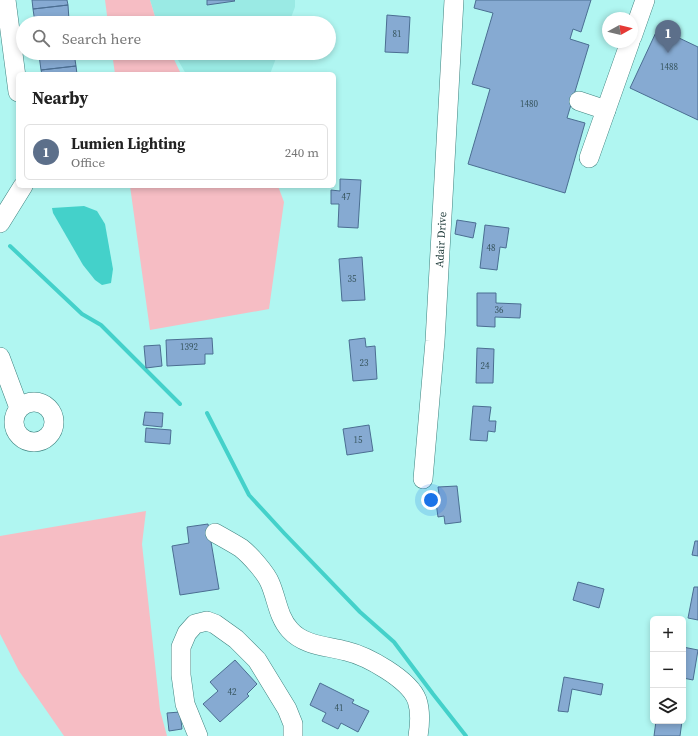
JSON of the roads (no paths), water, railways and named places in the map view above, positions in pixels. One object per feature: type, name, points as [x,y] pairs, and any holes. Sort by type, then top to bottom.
[{"type":"street","points":[[6,0],[16,77]]},
{"type":"street","name":"Adair Drive","points":[[423,479],[435,341],[454,0]]},
{"type":"street","points":[[638,19],[645,0]]},
{"type":"street","points":[[589,158],[628,48]]},
{"type":"street","points":[[579,101],[606,110]]},
{"type":"street","points":[[0,223],[22,188]]},
{"type":"street","points":[[0,357],[19,408]]},
{"type":"street","points":[[215,533],[242,549],[259,566],[270,582],[281,615],[290,630],[301,639],[314,644],[348,651],[362,656],[404,681],[416,699],[421,721],[418,736]]},
{"type":"street","points":[[198,736],[186,704],[181,675],[181,647],[187,634],[195,624],[207,621],[215,624],[236,639],[257,660],[287,709],[292,724],[293,736]]},
{"type":"waterway","points":[[10,246],[82,314],[101,325],[180,404]]},
{"type":"waterway","points":[[207,413],[249,495],[360,612],[394,642],[466,736]]},
{"type":"place","name":"Lumien Lighting","points":[[668,53]]}]
